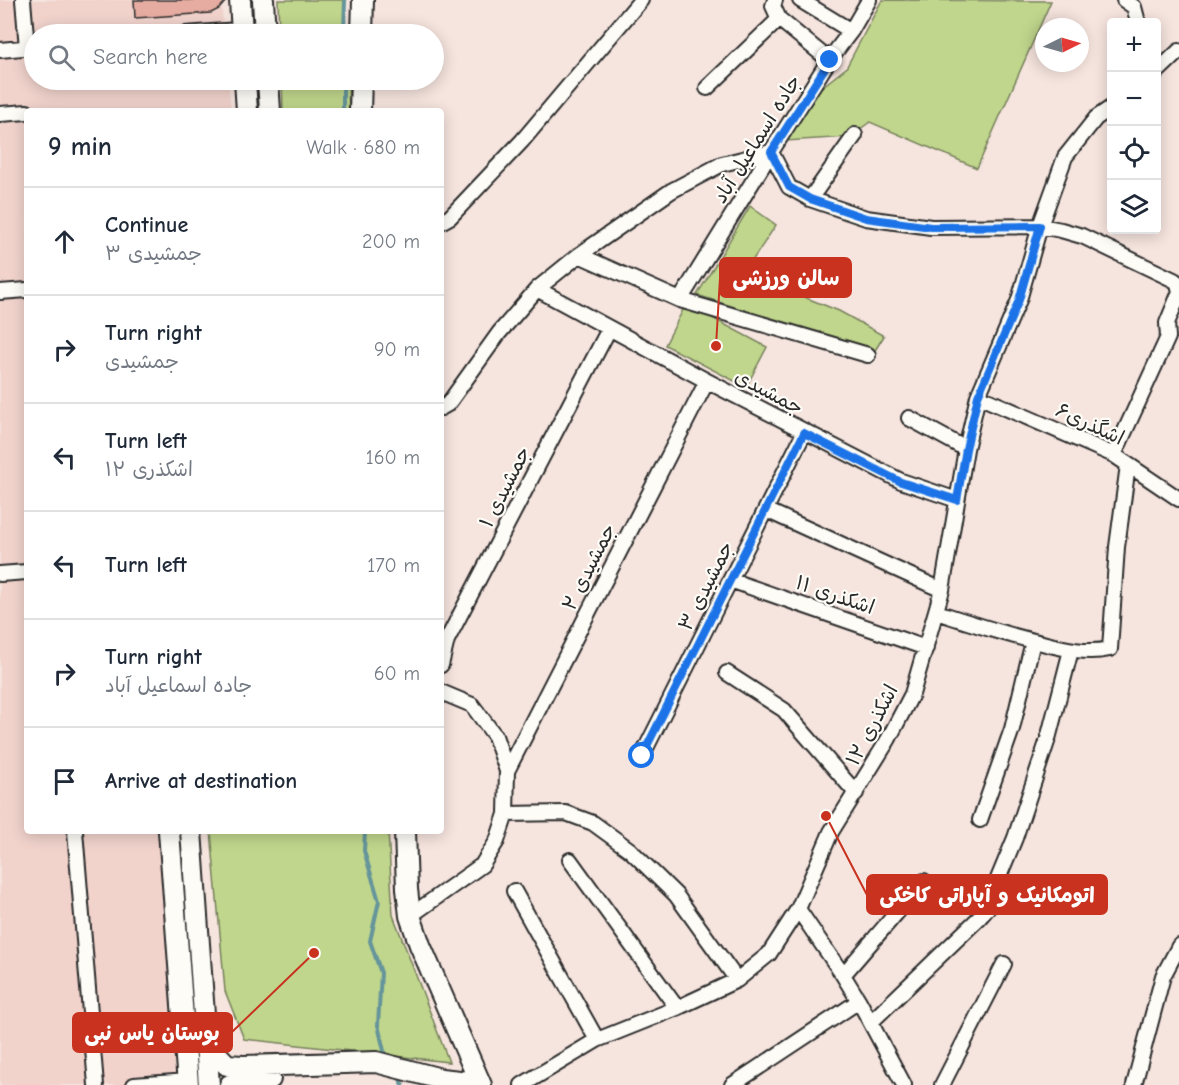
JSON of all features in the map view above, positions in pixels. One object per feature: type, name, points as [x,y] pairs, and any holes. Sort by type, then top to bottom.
[{"type":"street","points":[[23,0],[27,24]]},
{"type":"street","points":[[240,0],[242,24]]},
{"type":"street","points":[[263,0],[265,24]]},
{"type":"street","points":[[362,24],[363,0]]},
{"type":"street","points":[[444,220],[450,217],[522,141],[641,0]]},
{"type":"street","points":[[774,0],[773,6],[779,18],[830,60]]},
{"type":"street","points":[[800,0],[850,31]]},
{"type":"street","name":"جاده اسماعیل آباد","points":[[680,300],[771,152],[869,0]]},
{"type":"street","points":[[1124,0],[1134,8],[1137,18]]},
{"type":"street","points":[[707,87],[779,18]]},
{"type":"street","points":[[0,50],[24,48]]},
{"type":"street","points":[[1157,72],[1179,51]]},
{"type":"street","points":[[246,90],[247,108]]},
{"type":"street","points":[[269,90],[270,108]]},
{"type":"street","points":[[360,108],[361,90]]},
{"type":"street","name":"اشکذری ۱۲","points":[[522,1085],[597,1040],[737,980],[770,954],[798,909],[831,832],[888,740],[912,694],[942,590],[966,449],[978,396],[1019,300],[1040,226],[1065,158],[1096,118],[1107,110]]},
{"type":"street","points":[[0,114],[24,112]]},
{"type":"street","points":[[810,199],[855,135]]},
{"type":"street","points":[[444,406],[448,404],[499,333],[537,289],[579,255],[671,192],[722,164],[771,152],[789,187],[810,199],[866,218],[931,227],[1040,226],[1061,230],[1082,236],[1174,280],[1178,283],[1179,288]]},
{"type":"street","points":[[579,255],[680,300],[868,355]]},
{"type":"street","name":"جمشیدی","points":[[537,289],[804,433],[901,482],[957,500]]},
{"type":"street","points":[[0,292],[24,290]]},
{"type":"street","points":[[1114,455],[1174,340],[1167,324],[1179,294]]},
{"type":"street","name":"جمشیدی ۱","points":[[444,652],[447,640],[609,329]]},
{"type":"street","name":"جمشیدی ۲","points":[[507,771],[706,381]]},
{"type":"street","name":"اشگذری۶","points":[[978,396],[1114,455],[1179,499]]},
{"type":"street","points":[[909,418],[966,449]]},
{"type":"street","name":"جمشیدی ۳","points":[[642,756],[804,433]]},
{"type":"street","points":[[936,612],[1006,635],[1071,650],[1098,652],[1110,649],[1117,547],[1128,465]]},
{"type":"street","points":[[766,510],[942,590]]},
{"type":"street","points":[[0,574],[24,572]]},
{"type":"street","name":"اشکذری ۱۱","points":[[730,580],[926,648]]},
{"type":"street","points":[[980,820],[1012,729],[1033,641]]},
{"type":"street","points":[[871,1022],[992,903],[998,879],[1016,838],[1048,739],[1071,650]]},
{"type":"street","points":[[727,673],[784,710],[856,793]]},
{"type":"street","points":[[410,916],[482,865],[497,841],[506,814],[507,771],[495,736],[472,705],[444,693]]},
{"type":"street","points":[[506,814],[566,813],[594,823],[630,850],[676,896],[737,980]]},
{"type":"street","points":[[75,834],[96,1085]]},
{"type":"street","points":[[134,1085],[188,1083],[169,834]]},
{"type":"street","points":[[191,834],[209,1085]]},
{"type":"street","points":[[405,834],[410,916],[420,945],[481,1085]]},
{"type":"street","points":[[570,860],[676,1008]]},
{"type":"street","points":[[843,975],[924,881]]},
{"type":"street","points":[[514,891],[597,1040]]},
{"type":"street","points":[[798,909],[859,1001],[904,1085]]},
{"type":"street","points":[[1134,1085],[1163,976],[1179,946]]},
{"type":"street","points":[[942,1085],[1004,964]]},
{"type":"street","points":[[732,1085],[859,1001]]},
{"type":"street","points":[[206,1043],[227,1065],[339,1070],[412,1085]]},
{"type":"street","points":[[230,1085],[244,1080],[339,1070],[376,1062],[441,1078],[470,1082],[473,1085]]},
{"type":"shaded area","points":[[0,0],[221,0],[223,24],[24,24],[24,90],[229,90],[231,108],[24,108],[24,834],[186,834],[206,1085],[0,1085]]},
{"type":"green space","points":[[278,0],[344,0],[345,24],[279,24]]},
{"type":"green space","points":[[882,0],[1051,1],[1043,18],[1035,18],[1035,37],[977,168],[870,122],[849,137],[786,141],[818,90],[846,68]]},
{"type":"green space","points":[[282,90],[348,90],[349,108],[283,108]]},
{"type":"green space","points":[[750,206],[776,225],[744,273],[839,311],[884,336],[874,352],[697,295]]},
{"type":"green space","points":[[686,304],[767,347],[746,387],[665,345]]},
{"type":"green space","points":[[211,834],[388,834],[393,915],[449,1062],[244,1039],[225,991]]},
{"type":"building","points":[[134,0],[227,0],[219,9],[211,13],[135,18]]},
{"type":"waterway","points":[[344,24],[345,0]]},
{"type":"waterway","points":[[343,90],[343,108]]},
{"type":"waterway","points":[[365,834],[364,851],[379,901],[370,941],[381,973],[378,1025],[384,1051],[388,1057]]},
{"type":"waterway","points":[[397,1074],[403,1085]]},
{"type":"place","name":"سالن ورزشی","points":[[716,346]]},
{"type":"place","name":"اتومکانیک و آپاراتی کاخکی","points":[[826,816]]},
{"type":"place","name":"بوستان یاس نبی","points":[[314,953]]},
{"type":"route","points":[[642,756],[804,433],[901,482],[957,500],[978,396],[1019,300],[1040,226],[931,227],[866,218],[810,199],[789,187],[771,152],[830,60]]}]
